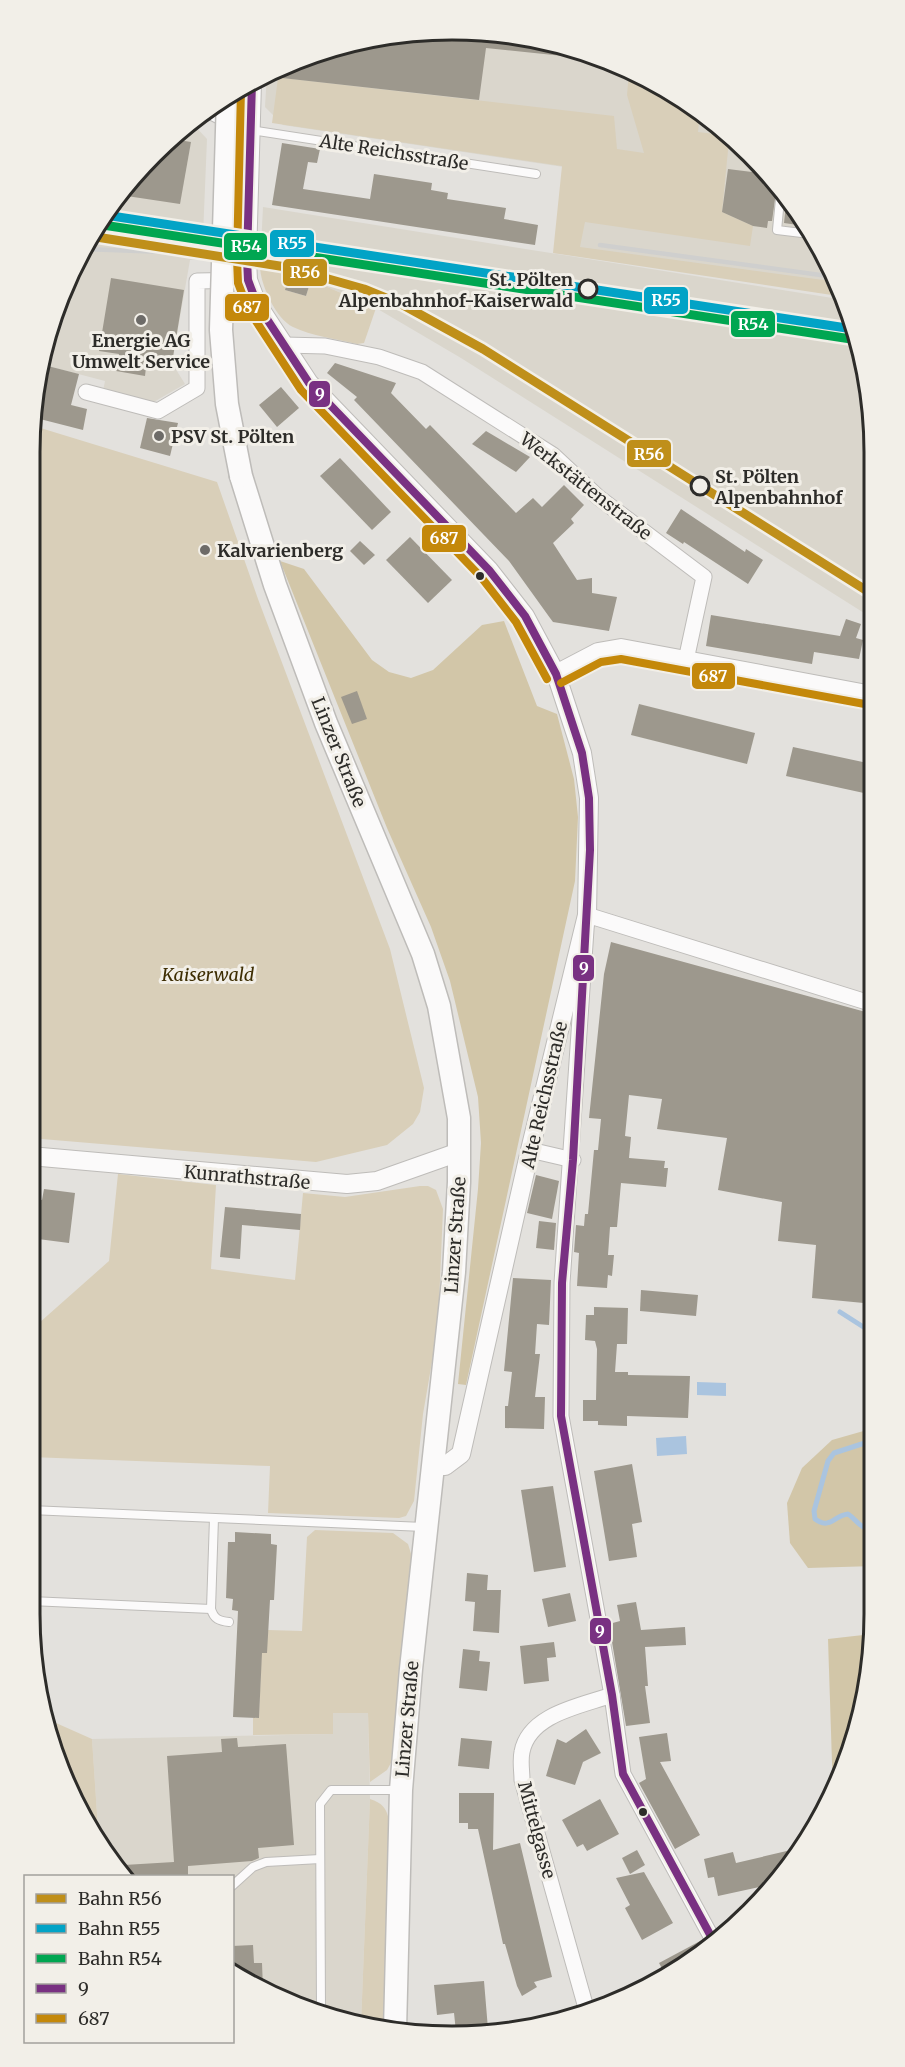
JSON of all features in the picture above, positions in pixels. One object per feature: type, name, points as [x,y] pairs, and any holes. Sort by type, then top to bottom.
[{"type":"main road","name":"Linzer Straße","points":[[228,108],[221,330],[228,404],[245,499],[322,712],[423,954],[439,1006],[452,1068],[459,1119],[454,1272],[426,1527],[401,1790],[395,2022]]},
{"type":"street","name":"Alte Reichsstraße","points":[[252,93],[248,280],[257,304],[309,383],[326,403],[489,570],[525,616],[556,674],[582,753],[589,798],[587,915],[530,1150],[461,1454],[446,1466],[434,1466]]},
{"type":"street","name":"Alte Reichsstraße","points":[[219,114],[251,130]]},
{"type":"street","points":[[86,392],[158,411],[197,388],[196,280],[248,280]]},
{"type":"street","name":"Werkstättenstraße","points":[[284,345],[325,346],[379,357],[422,372],[553,455],[598,497],[704,577],[687,660]]},
{"type":"street","points":[[556,674],[598,652],[621,648],[864,693]]},
{"type":"street","points":[[710,1935],[623,1773],[612,1695],[561,1416],[562,1283],[573,1160],[587,915],[864,1001]]},
{"type":"street","points":[[530,1150],[573,1160]]},
{"type":"street","name":"Kunrathstraße","points":[[40,1157],[347,1184],[377,1181],[459,1152]]},
{"type":"street","name":"Mittelgasse","points":[[585,2005],[522,1780],[522,1754],[530,1732],[548,1718],[612,1695]]},
{"type":"lane","name":"Alte Reichsstraße","points":[[251,130],[536,174]]},
{"type":"lane","points":[[780,203],[777,230],[800,233]]},
{"type":"lane","points":[[40,1510],[426,1527]]},
{"type":"lane","points":[[214,1518],[212,1609],[214,1616],[220,1621],[229,1622]]},
{"type":"lane","points":[[40,1601],[212,1609]]},
{"type":"lane","points":[[321,2005],[320,1804],[332,1790],[401,1790]]},
{"type":"lane","points":[[234,1884],[253,1867],[266,1862],[321,1859]]},
{"type":"shaded area","points":[[452,40],[479,41],[533,48],[585,62],[659,96],[703,126],[744,161],[795,224],[830,287],[554,253],[564,167],[283,125],[265,107],[266,85],[270,83],[320,62],[372,48],[399,44]]},
{"type":"shaded area","points":[[198,129],[207,139],[202,260],[190,260],[172,363],[185,384],[152,403],[103,391],[105,381],[49,366],[62,320],[83,270],[110,224],[161,161]]},
{"type":"shaded area","points":[[263,207],[834,298],[843,320],[857,372],[864,426],[864,613],[461,358],[376,308],[311,280],[260,266]]},
{"type":"shaded area","points":[[280,561],[304,569],[372,660],[389,672],[411,678],[433,670],[482,625],[504,621],[537,706],[557,714],[574,779],[578,817],[575,881],[466,1385],[458,1384],[478,1189],[481,1143],[478,1097],[450,981],[431,927],[387,828]]},
{"type":"shaded area","points":[[864,1431],[864,1566],[808,1568],[790,1543],[787,1503],[802,1468],[832,1440]]},
{"type":"shaded area","points":[[864,1635],[857,1695],[843,1747],[832,1773],[828,1639]]},
{"type":"shaded area","points":[[333,1713],[368,1713],[370,1799],[361,2016],[320,2005],[295,1995],[234,1963],[234,1875],[134,1875],[98,1823],[92,1739],[332,1734]]},
{"type":"green space","points":[[283,78],[614,116],[617,149],[644,153],[627,95],[628,80],[659,96],[699,123],[698,132],[713,134],[728,147],[722,212],[753,226],[750,246],[585,222],[580,247],[827,280],[833,295],[553,253],[562,166],[272,123],[278,80]]},
{"type":"green space","points":[[260,266],[289,274],[285,290],[306,296],[311,280],[376,308],[364,343],[357,344],[316,335],[287,323],[270,300]]},
{"type":"green space","name":"Kaiserwald","points":[[41,428],[217,482],[258,599],[390,949],[424,1088],[420,1112],[413,1124],[387,1145],[316,1162],[40,1139]]},
{"type":"green space","points":[[118,1174],[216,1185],[211,1269],[295,1280],[303,1193],[345,1197],[420,1186],[428,1186],[436,1190],[443,1209],[438,1327],[423,1414],[414,1501],[406,1516],[399,1518],[268,1513],[270,1466],[40,1457],[40,1322],[109,1261]]},
{"type":"green space","points":[[315,1530],[393,1533],[408,1544],[412,1557],[392,1761],[387,1770],[370,1782],[368,1713],[333,1713],[333,1734],[253,1735],[253,1718],[259,1718],[262,1638],[268,1630],[302,1631],[307,1537]]},
{"type":"green space","points":[[55,1723],[92,1739],[98,1823],[72,1772]]},
{"type":"green space","points":[[370,1799],[383,1806],[389,1820],[386,2021],[361,2016]]},
{"type":"water","points":[[697,1382],[726,1383],[726,1396],[697,1395]]},
{"type":"water","points":[[686,1436],[687,1454],[657,1456],[656,1438]]},
{"type":"building","points":[[426,41],[479,41],[533,48],[563,56],[486,48],[479,100],[282,78],[320,62],[372,48]]},
{"type":"building","points":[[184,141],[191,142],[180,204],[130,197],[161,161]]},
{"type":"building","points":[[282,143],[320,149],[317,163],[308,162],[303,189],[370,199],[374,174],[432,183],[431,190],[448,193],[447,199],[506,208],[504,219],[538,225],[535,245],[272,205]]},
{"type":"building","points":[[728,169],[752,172],[752,170],[775,197],[772,221],[768,221],[767,228],[753,226],[722,212]]},
{"type":"building","points":[[785,211],[795,225],[784,223]]},
{"type":"building","points":[[289,274],[311,280],[306,296],[285,290]]},
{"type":"building","name":"Energie AG Umwelt Service","points":[[111,278],[184,290],[172,363],[147,359],[145,376],[116,371],[119,354],[99,351]]},
{"type":"building","points":[[335,363],[396,383],[391,393],[426,429],[430,425],[516,513],[533,498],[542,507],[564,485],[584,505],[571,519],[574,523],[553,543],[577,580],[592,578],[592,593],[617,597],[609,631],[553,622],[509,561],[354,400],[357,397],[327,373]]},
{"type":"building","points":[[50,366],[79,374],[71,405],[87,409],[83,430],[42,419]]},
{"type":"building","points":[[281,387],[299,408],[277,427],[259,405]]},
{"type":"building","name":"PSV St. Pölten","points":[[147,418],[178,423],[170,456],[140,448]]},
{"type":"building","points":[[486,431],[530,457],[516,472],[472,444]]},
{"type":"building","points":[[340,458],[391,512],[372,530],[320,476]]},
{"type":"building","points":[[681,509],[745,552],[746,549],[763,560],[748,584],[684,542],[683,544],[666,533]]},
{"type":"building","points":[[410,537],[452,580],[428,603],[386,560]]},
{"type":"building","points":[[360,541],[375,555],[364,565],[350,551]]},
{"type":"building","points":[[711,615],[840,636],[846,619],[861,624],[856,638],[863,640],[859,659],[814,652],[812,664],[706,646]]},
{"type":"building","points":[[357,691],[367,719],[352,724],[341,697]]},
{"type":"building","points":[[639,704],[755,733],[747,764],[631,735]]},
{"type":"building","points":[[793,747],[864,762],[864,793],[786,776]]},
{"type":"building","points":[[611,942],[864,1012],[864,1303],[812,1298],[816,1245],[778,1241],[782,1202],[718,1190],[727,1138],[657,1129],[662,1099],[629,1095],[625,1136],[631,1137],[629,1158],[665,1161],[664,1168],[668,1168],[666,1187],[621,1183],[617,1227],[610,1227],[608,1255],[614,1255],[612,1276],[608,1275],[607,1288],[577,1286],[579,1253],[574,1252],[576,1225],[584,1226],[585,1214],[588,1214],[594,1150],[598,1150],[601,1119],[589,1118],[604,974]]},
{"type":"building","points":[[536,1175],[559,1181],[552,1219],[527,1213]]},
{"type":"building","points":[[44,1189],[75,1193],[69,1243],[40,1239],[40,1200],[42,1200]]},
{"type":"building","points":[[225,1207],[301,1214],[300,1230],[242,1225],[240,1259],[220,1257]]},
{"type":"building","points":[[539,1221],[556,1223],[554,1250],[536,1248]]},
{"type":"building","points":[[513,1278],[551,1280],[549,1325],[537,1324],[535,1354],[540,1354],[535,1397],[545,1397],[544,1429],[505,1428],[505,1406],[508,1406],[512,1372],[504,1371]]},
{"type":"building","points":[[641,1290],[698,1295],[696,1316],[640,1311]]},
{"type":"building","points":[[594,1307],[628,1308],[627,1344],[617,1344],[615,1372],[628,1372],[628,1375],[690,1376],[688,1418],[627,1416],[627,1426],[598,1425],[598,1421],[583,1421],[583,1400],[596,1400],[597,1349],[595,1341],[585,1340],[586,1315],[594,1315]]},
{"type":"building","points":[[632,1464],[642,1522],[632,1524],[637,1557],[609,1561],[594,1471]]},
{"type":"building","points":[[553,1486],[566,1567],[534,1572],[521,1490]]},
{"type":"building","points":[[235,1532],[271,1534],[271,1544],[277,1545],[274,1600],[270,1600],[267,1653],[262,1653],[259,1718],[233,1717],[238,1611],[232,1610],[233,1599],[226,1598],[228,1542],[235,1542]]},
{"type":"building","points":[[467,1573],[488,1575],[487,1590],[501,1590],[499,1633],[473,1631],[475,1602],[465,1601]]},
{"type":"building","points":[[570,1593],[576,1621],[548,1627],[542,1599]]},
{"type":"building","points":[[636,1602],[641,1630],[685,1627],[686,1645],[645,1647],[648,1686],[645,1686],[650,1723],[626,1726],[609,1624],[620,1621],[617,1605]]},
{"type":"building","points":[[554,1642],[556,1657],[547,1658],[549,1681],[524,1684],[520,1646]]},
{"type":"building","points":[[463,1649],[480,1651],[479,1661],[490,1662],[487,1691],[459,1688]]},
{"type":"building","points":[[586,1729],[601,1753],[583,1762],[575,1785],[546,1776],[557,1739],[566,1743]]},
{"type":"building","points":[[667,1733],[671,1761],[660,1762],[700,1835],[675,1849],[639,1783],[646,1779],[639,1737]]},
{"type":"building","points":[[237,1738],[238,1747],[286,1744],[294,1845],[258,1848],[259,1858],[252,1861],[188,1866],[188,1875],[134,1875],[126,1865],[174,1862],[167,1756],[222,1752],[221,1739]]},
{"type":"building","points":[[461,1738],[492,1741],[489,1769],[458,1766]]},
{"type":"building","points":[[459,1793],[494,1793],[493,1850],[520,1843],[552,1977],[534,1982],[537,1987],[522,1996],[505,1944],[503,1944],[478,1829],[468,1829],[468,1823],[459,1823]]},
{"type":"building","points":[[600,1799],[619,1834],[587,1851],[583,1844],[577,1847],[562,1820]]},
{"type":"building","points":[[637,1850],[645,1865],[630,1874],[622,1858]]},
{"type":"building","points":[[790,1850],[762,1886],[718,1896],[714,1877],[708,1878],[704,1859],[733,1852],[736,1863]]},
{"type":"building","points":[[644,1872],[673,1923],[642,1940],[625,1908],[630,1905],[616,1878]]},
{"type":"building","points":[[702,1940],[703,1941],[662,1969],[659,1963]]},
{"type":"building","points":[[253,1945],[254,1963],[262,1963],[263,1980],[234,1963],[234,1946]]},
{"type":"building","points":[[484,1981],[488,2025],[455,2026],[454,2013],[437,2015],[434,1985]]},
{"type":"waterway","points":[[840,1312],[864,1327]]},
{"type":"waterway","points":[[864,1443],[834,1453],[828,1461],[814,1511],[815,1519],[820,1522],[828,1523],[848,1514],[864,1527]]},
{"type":"railway","points":[[600,245],[824,276]]},
{"type":"railway","points":[[94,249],[247,255],[328,262]]},
{"type":"rail line","name":"R55","points":[[115,217],[845,328]]},
{"type":"rail line","name":"R54","points":[[109,226],[848,339]]},
{"type":"rail line","name":"R56","points":[[101,238],[286,267],[364,289],[403,305],[483,349],[864,589]]},
{"type":"transit line","name":"9","points":[[252,93],[247,259],[248,280],[257,304],[309,383],[489,570],[525,616],[556,674],[582,753],[589,798],[590,850],[573,1160],[562,1283],[561,1416],[612,1695],[623,1774],[710,1935]]},
{"type":"transit line","name":"687","points":[[241,100],[237,259],[238,283],[248,309],[301,390],[481,577],[516,622],[547,679]]},
{"type":"transit line","name":"687","points":[[561,683],[601,662],[621,659],[864,704]]},
{"type":"place","name":"St. Pölten Alpenbahnhof-Kaiserwald","points":[[588,289]]},
{"type":"place","name":"Energie AG Umwelt Service","points":[[141,320]]},
{"type":"place","name":"PSV St. Pölten","points":[[159,436]]},
{"type":"place","name":"St. Pölten Alpenbahnhof","points":[[700,486]]},
{"type":"place","name":"Kalvarienberg","points":[[205,550]]}]
